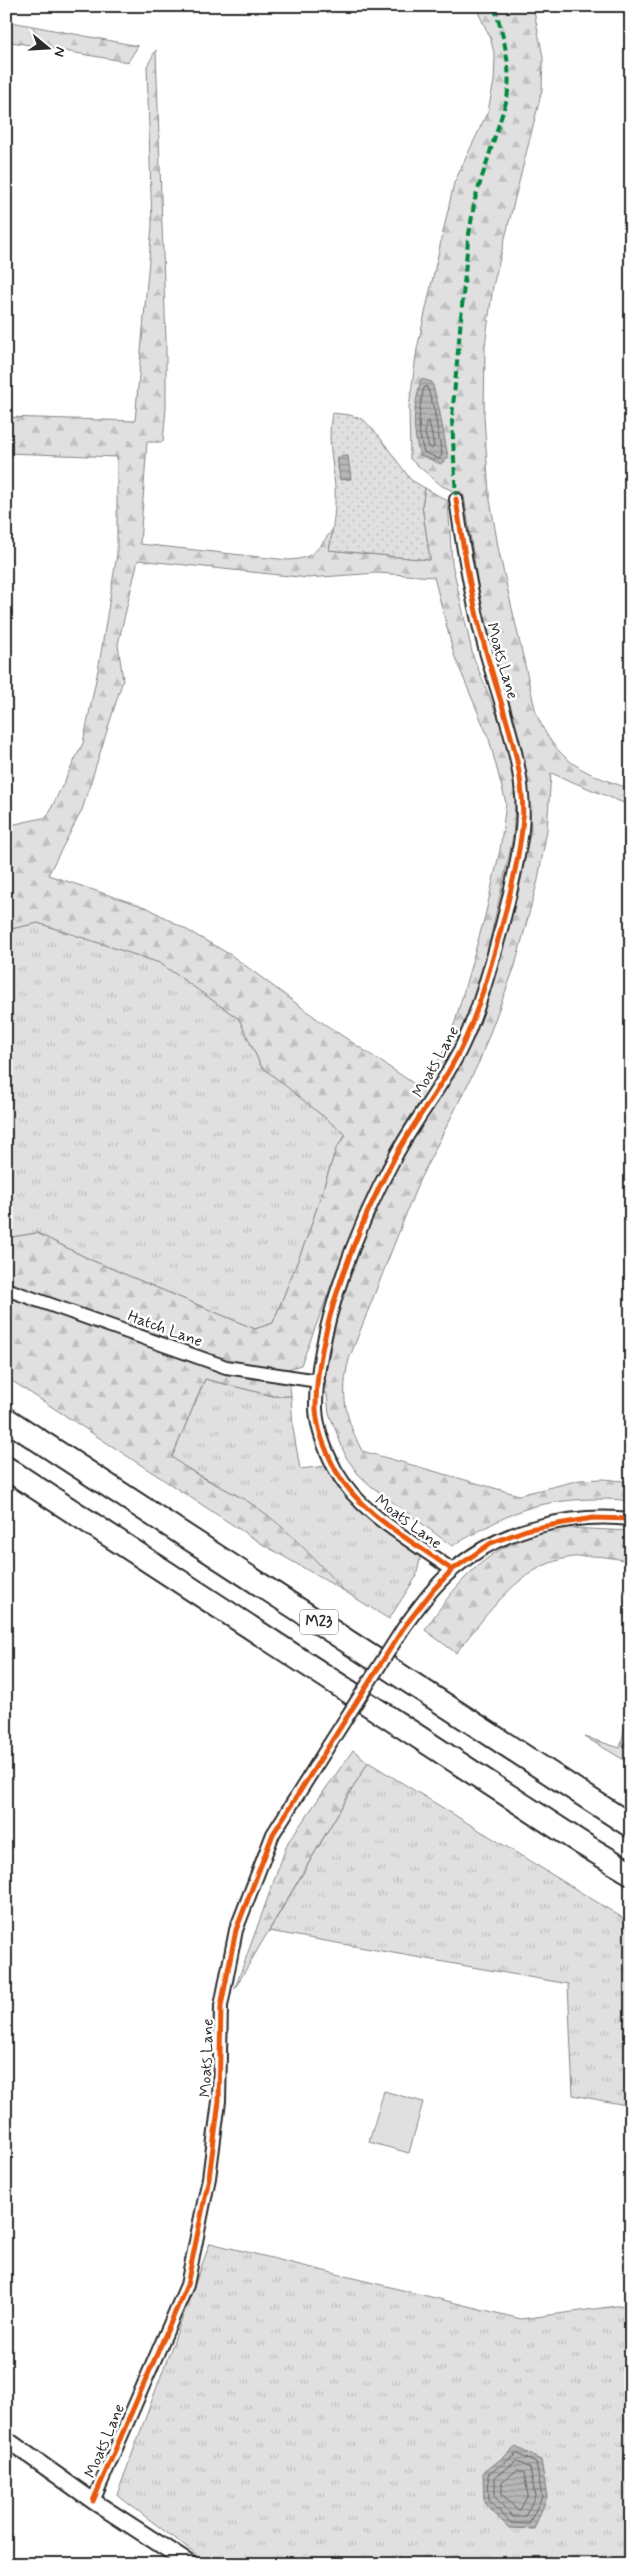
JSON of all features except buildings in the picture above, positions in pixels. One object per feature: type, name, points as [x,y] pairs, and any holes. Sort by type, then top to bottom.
[{"type":"highway","name":"M23","points":[[6,1419],[631,1826]]},
{"type":"highway","name":"M23","points":[[6,1468],[581,1843],[631,1873]]},
{"type":"street","name":"Moats Lane","points":[[452,1570],[384,1522],[343,1482],[327,1452],[316,1411],[322,1346],[344,1273],[375,1195],[396,1155],[462,1047],[480,1002],[512,887],[522,827],[520,785],[512,741],[471,593],[456,499]]},
{"type":"street","name":"Hatch Lane","points":[[6,1289],[226,1367],[318,1381]]},
{"type":"street","name":"Moats Lane","points":[[93,2501],[188,2285],[209,2178],[219,2100],[221,2006],[236,1930],[273,1834],[404,1627],[434,1589],[452,1570],[491,1543],[529,1529],[586,1519],[631,1519]]},
{"type":"street","points":[[6,2439],[93,2501],[190,2564]]},
{"type":"green space","points":[[475,6],[533,6],[543,57],[542,90],[493,286],[485,346],[484,416],[489,494],[499,552],[536,713],[544,730],[562,754],[573,763],[585,771],[631,789],[631,806],[551,773],[547,830],[538,880],[515,966],[479,1062],[419,1181],[349,1359],[345,1384],[346,1406],[348,1417],[362,1451],[519,1495],[580,1480],[604,1479],[631,1482],[631,1501],[583,1499],[535,1506],[503,1518],[452,1546],[371,1486],[358,1474],[346,1457],[329,1413],[325,1379],[337,1312],[365,1237],[392,1175],[464,1057],[483,1011],[519,889],[531,828],[526,774],[481,604],[464,496],[442,486],[410,459],[409,407],[417,349],[454,183],[488,111],[494,81],[495,57],[490,37]]},
{"type":"green space","points":[[6,21],[138,46],[128,62],[6,41]]},
{"type":"green space","points":[[156,50],[166,341],[166,408],[163,442],[147,442],[140,544],[288,560],[304,558],[315,552],[333,529],[329,550],[430,560],[422,506],[425,488],[448,501],[452,563],[473,656],[502,728],[516,790],[513,838],[487,953],[470,1009],[451,1055],[382,1165],[339,1265],[301,1365],[288,1369],[291,1396],[273,1396],[205,1379],[172,1457],[191,1471],[245,1500],[267,1515],[302,1546],[344,1591],[262,1544],[6,1377],[6,1238],[37,1233],[91,1260],[255,1329],[273,1323],[308,1235],[336,1149],[346,1135],[261,1066],[239,1019],[160,963],[38,923],[6,930],[6,826],[47,817],[83,743],[99,665],[117,554],[117,457],[6,453],[6,417],[135,421],[152,225],[147,66]],"holes":[[[138,560],[308,578],[377,573],[434,577],[454,655],[489,739],[506,803],[500,850],[485,916],[455,1022],[441,1057],[416,1085],[320,1021],[231,955],[148,908],[48,875],[82,810],[123,680],[118,644]]]},
{"type":"green space","points":[[332,413],[350,415],[364,420],[378,435],[411,480],[425,488],[422,506],[430,560],[329,550],[335,503],[330,441]]},
{"type":"green space","points":[[38,923],[160,963],[239,1019],[261,1066],[346,1134],[336,1149],[308,1235],[273,1323],[255,1329],[91,1260],[37,1233],[6,1238],[6,930]]},
{"type":"green space","points":[[205,1379],[273,1396],[291,1396],[293,1428],[300,1469],[326,1466],[344,1493],[367,1517],[393,1538],[421,1555],[416,1577],[389,1619],[344,1591],[270,1517],[247,1501],[183,1466],[172,1457]]},
{"type":"green space","points":[[569,1528],[631,1531],[631,1562],[599,1556],[572,1557],[549,1563],[529,1575],[510,1590],[492,1608],[456,1653],[425,1630],[454,1590],[485,1560],[522,1539]]},
{"type":"green space","points":[[631,1702],[631,1764],[585,1737],[620,1748]]},
{"type":"green space","points":[[353,1750],[368,1762],[235,1988],[288,1842]]},
{"type":"green space","points":[[368,1762],[631,1923],[631,2106],[573,2095],[568,1984],[269,1931]]},
{"type":"green space","points":[[384,2091],[423,2102],[409,2153],[369,2142]]},
{"type":"green space","points":[[210,2243],[521,2319],[631,2304],[631,2564],[208,2564],[117,2495]]},
{"type":"water","points":[[421,379],[432,382],[439,408],[448,457],[441,464],[420,455],[417,445],[414,417]]},
{"type":"water","points":[[348,456],[351,479],[340,480],[337,457]]},
{"type":"water","points":[[516,2447],[541,2460],[547,2497],[534,2529],[509,2528],[484,2503],[483,2473]]},
{"type":"marked path","points":[[456,499],[452,418],[468,240],[475,199],[507,99],[508,87],[506,52],[494,6]]},
{"type":"cycle path","points":[[452,1570],[389,1526],[359,1501],[347,1487],[336,1471],[326,1449],[320,1433],[316,1409],[323,1347],[341,1280],[353,1246],[381,1184],[403,1143],[455,1060],[474,1018],[500,933],[513,881],[520,842],[523,806],[517,759],[475,608],[456,499]]},
{"type":"cycle path","points":[[93,2501],[187,2285],[209,2178],[219,2101],[221,2006],[236,1930],[273,1834],[404,1627],[434,1589],[452,1570],[491,1543],[529,1529],[593,1518],[631,1519]]}]
